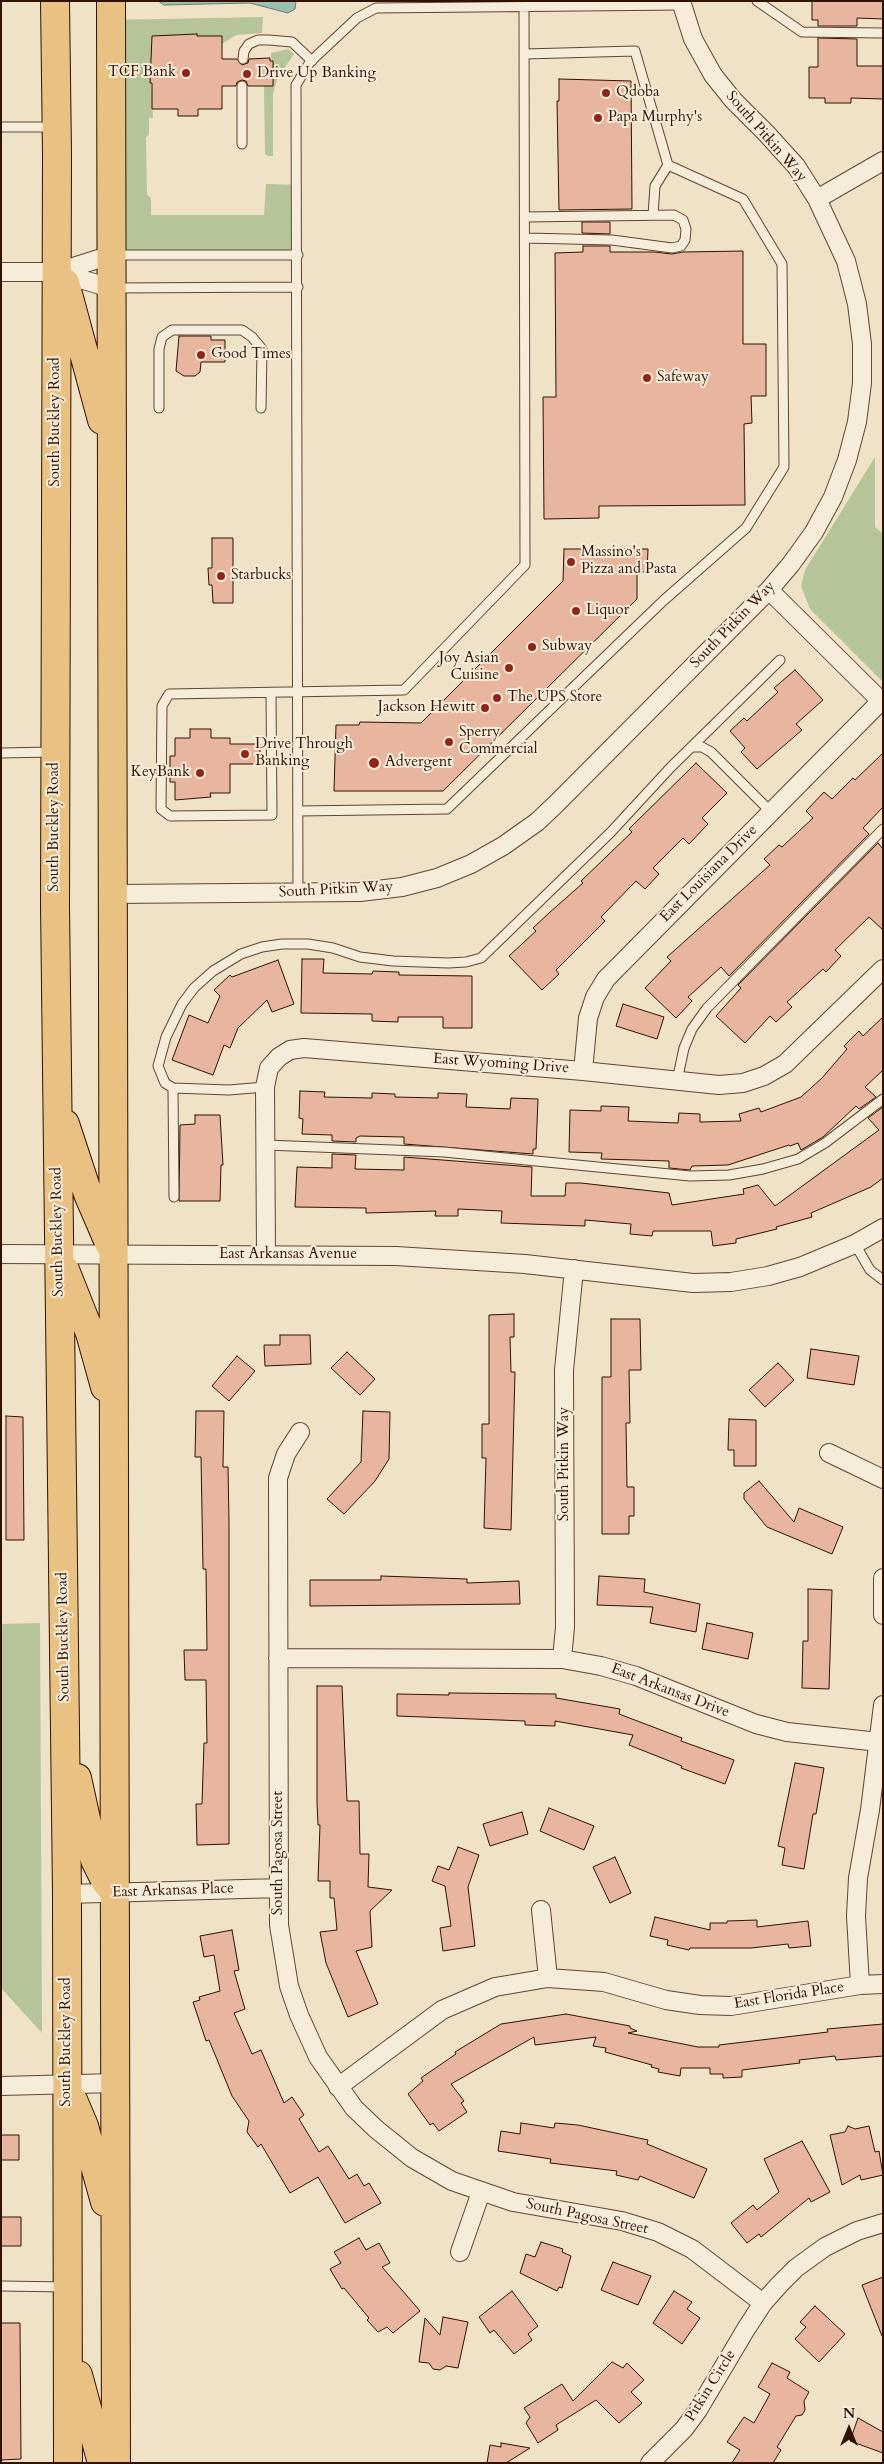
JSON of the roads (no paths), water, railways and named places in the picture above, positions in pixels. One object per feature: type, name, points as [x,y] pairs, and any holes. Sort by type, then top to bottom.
[{"type":"main road","name":"South Buckley Road","points":[[55,1],[55,752],[57,1098],[67,1894],[68,2463]]},
{"type":"main road","points":[[111,1],[116,2463]]},
{"type":"main road","points":[[56,272],[66,284],[112,460]]},
{"type":"main road","points":[[57,1098],[88,1194],[114,1255]]},
{"type":"main road","points":[[59,1254],[90,1333],[114,1425]]},
{"type":"main road","points":[[65,1730],[95,1860],[106,1882],[115,1892]]},
{"type":"main road","points":[[67,2085],[84,2126],[116,2247]]},
{"type":"main road","points":[[68,2335],[102,2463]]},
{"type":"street","name":"South Pitkin Way","points":[[113,894],[360,892],[402,887],[437,878],[471,864],[503,846],[537,822],[556,804],[769,590],[814,532],[833,497],[847,460],[857,422],[862,383],[862,344],[857,304],[846,261],[817,199],[796,166],[766,132],[733,100],[713,75],[694,40],[681,3]]},
{"type":"street","points":[[817,199],[883,161]]},
{"type":"street","points":[[56,272],[111,255]]},
{"type":"street","points":[[1,272],[56,272],[111,288]]},
{"type":"street","points":[[769,590],[882,702]]},
{"type":"street","name":"East Louisiana Drive","points":[[583,1071],[588,1018],[595,997],[606,979],[770,812],[882,702]]},
{"type":"street","name":"East Wyoming Drive","points":[[266,1255],[265,1087],[269,1068],[279,1057],[290,1050],[304,1048],[583,1071],[719,1085],[743,1082],[764,1076],[785,1064],[801,1051],[883,969]]},
{"type":"street","name":"East Arkansas Avenue","points":[[1,1254],[396,1256],[574,1269],[693,1283],[731,1282],[768,1276],[800,1267],[855,1244],[883,1228]]},
{"type":"street","name":"South Pitkin Way","points":[[562,1659],[565,1627],[564,1370],[574,1269]]},
{"type":"street","name":"South Pagosa Street","points":[[300,1432],[286,1454],[278,1478],[279,1925],[289,1986],[299,2016],[318,2058],[338,2087],[376,2129],[412,2158],[452,2181],[513,2202],[622,2221],[658,2232],[692,2249],[763,2303]]},
{"type":"street","points":[[829,1452],[883,1479]]},
{"type":"street","points":[[883,1578],[883,1615]]},
{"type":"street","name":"East Arkansas Drive","points":[[278,1658],[562,1659],[601,1666],[636,1676],[756,1724],[787,1732],[879,1742]]},
{"type":"street","points":[[860,1985],[856,1916],[858,1878],[883,1705]]},
{"type":"street","name":"East Arkansas Place","points":[[67,1894],[279,1888]]},
{"type":"street","points":[[541,1910],[548,1978]]},
{"type":"street","name":"East Florida Place","points":[[338,2087],[442,2010],[495,1987],[548,1978],[604,1982],[666,2000],[716,2006],[746,2005],[860,1985],[883,1984]]},
{"type":"street","points":[[1,2086],[116,2083]]},
{"type":"street","points":[[460,2252],[481,2192]]},
{"type":"street","name":"Pitkin Circle","points":[[650,2463],[684,2429],[698,2410],[763,2303],[796,2268],[825,2247],[857,2231],[883,2223]]},
{"type":"lane","points":[[757,1],[802,32],[883,33]]},
{"type":"lane","points":[[298,893],[298,254],[296,85],[304,69],[357,18],[370,10],[426,4],[513,5],[524,8],[681,3]]},
{"type":"lane","points":[[271,694],[272,815],[170,816],[162,809],[162,706],[168,694],[271,694],[404,690],[526,565],[524,8]]},
{"type":"lane","points":[[243,59],[244,51],[249,44],[258,40],[269,40],[292,42],[312,61]]},
{"type":"lane","points":[[525,54],[635,51],[668,165],[655,186],[653,215]]},
{"type":"lane","points":[[242,86],[242,144]]},
{"type":"lane","points":[[1,127],[56,127]]},
{"type":"lane","points":[[298,811],[447,809],[663,601],[746,528],[784,467],[782,264],[743,199],[668,165]]},
{"type":"lane","points":[[525,217],[674,215],[683,220],[686,229],[685,240],[681,246],[672,248],[612,240],[525,238]]},
{"type":"lane","points":[[111,255],[298,254]]},
{"type":"lane","points":[[111,288],[298,288]]},
{"type":"lane","points":[[159,408],[159,349],[162,337],[172,330],[242,330],[252,336],[262,349],[261,408]]},
{"type":"lane","points":[[265,1087],[229,1090],[173,1088],[165,1083],[158,1066],[166,1037],[182,1004],[194,988],[213,971],[241,954],[262,947],[282,944],[308,944],[333,948],[360,957],[392,961],[457,963],[481,958],[611,832],[671,767],[694,747],[780,660]]},
{"type":"lane","points":[[694,747],[702,746],[711,752],[770,812]]},
{"type":"lane","points":[[1,752],[55,752]]},
{"type":"lane","points":[[677,1080],[684,1048],[692,1029],[707,1008],[883,829]]},
{"type":"lane","points":[[173,1088],[174,1197]]},
{"type":"lane","points":[[266,1145],[444,1152],[690,1176],[729,1175],[763,1169],[798,1158],[825,1143],[883,1099]]},
{"type":"lane","points":[[855,1244],[870,1270],[883,1280]]},
{"type":"lane","points":[[1,2286],[68,2287]]},
{"type":"place","name":"TCF Bank","points":[[186,73]]},
{"type":"place","name":"Drive Up Banking","points":[[247,74]]},
{"type":"place","name":"Qdoba","points":[[606,93]]},
{"type":"place","name":"Papa Murphy's","points":[[598,118]]},
{"type":"place","name":"Good Times","points":[[201,355]]},
{"type":"place","name":"Safeway","points":[[647,378]]},
{"type":"place","name":"Massino's Pizza and Pasta","points":[[571,562]]},
{"type":"place","name":"Starbucks","points":[[221,576]]},
{"type":"place","name":"Liquor","points":[[576,611]]},
{"type":"place","name":"Subway","points":[[532,647]]},
{"type":"place","name":"Joy Asian Cuisine","points":[[509,668]]},
{"type":"place","name":"The UPS Store","points":[[497,698]]},
{"type":"place","name":"Jackson Hewitt","points":[[485,708]]},
{"type":"place","name":"Sperry Commercial","points":[[449,742]]},
{"type":"place","name":"Drive Through Banking","points":[[245,754]]},
{"type":"place","name":"Advergent","points":[[374,763]]},
{"type":"place","name":"KeyBank","points":[[200,773]]}]
